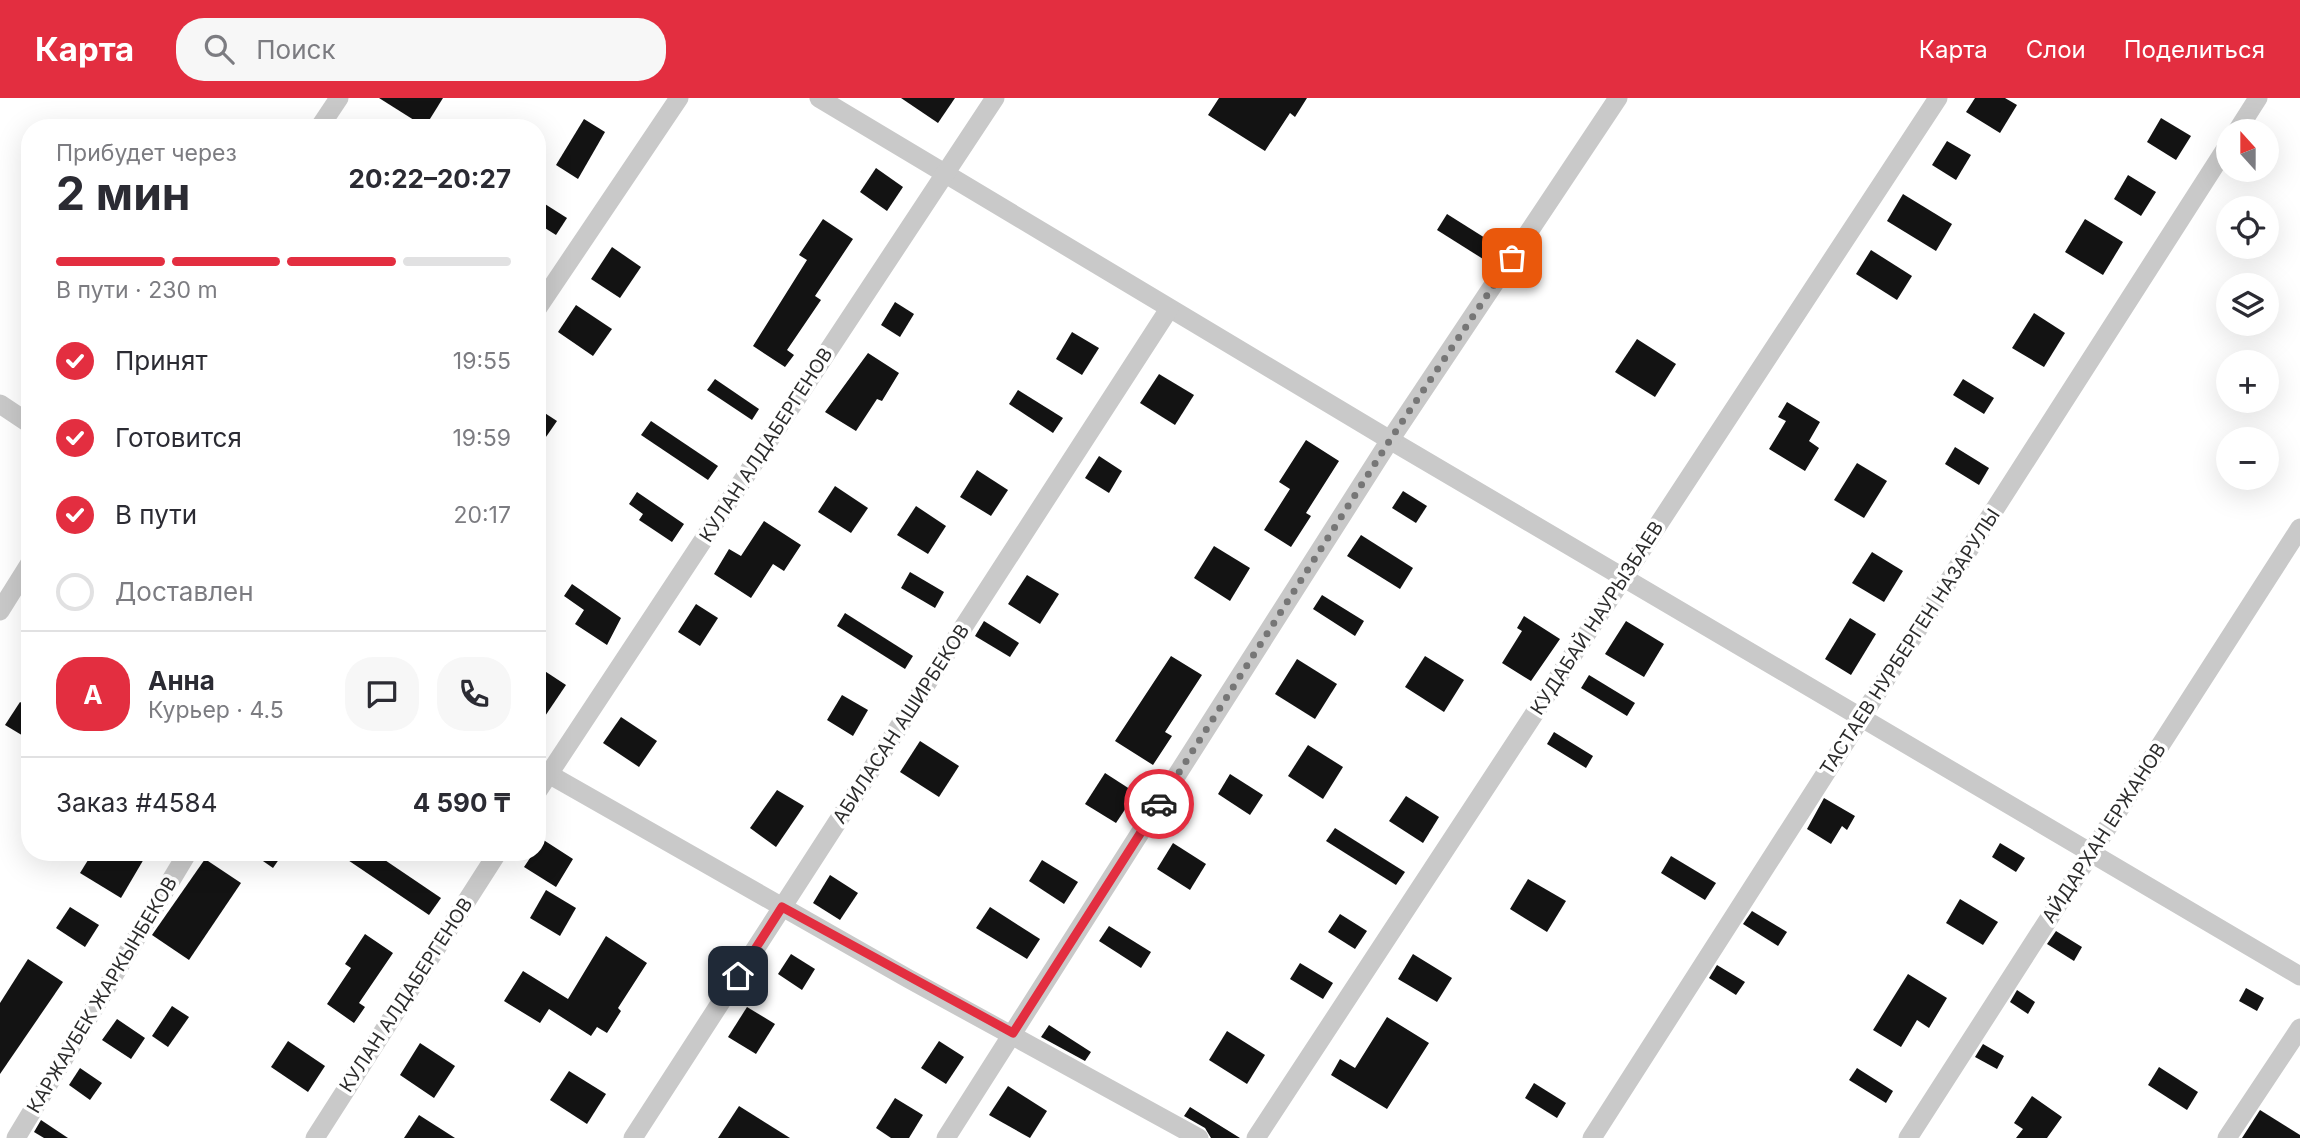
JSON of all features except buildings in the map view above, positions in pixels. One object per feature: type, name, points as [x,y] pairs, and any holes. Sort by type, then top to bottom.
[{"type":"street","points":[[325,119],[339,98]]},
{"type":"street","points":[[546,296],[679,98]]},
{"type":"street","points":[[819,98],[1169,309],[2300,976]]},
{"type":"street","name":"КУЛАН АЛДАБЕРГЕНОВ","points":[[546,767],[995,98]]},
{"type":"street","points":[[946,1138],[1390,440],[1618,98]]},
{"type":"street","name":"КУДАБАЙ НАУРЫЗБАЕВ","points":[[1255,1138],[1938,98]]},
{"type":"street","points":[[2245,119],[2258,98]]},
{"type":"street","name":"ТАСТАЕВ НУРБЕРГЕН НАЗАРУЛЫ","points":[[1592,1138],[2216,164]]},
{"type":"street","name":"АБИЛАСАН АШИРБЕКОВ","points":[[633,1138],[1169,309]]},
{"type":"street","points":[[0,404],[21,418]]},
{"type":"street","name":"АЙДАРХАН ЕРЖАНОВ","points":[[1908,1138],[2300,528]]},
{"type":"street","points":[[0,611],[21,577]]},
{"type":"street","points":[[546,773],[1199,1138]]},
{"type":"street","name":"КАРЖАУБЕК ЖАРКЫНБЕКОВ","points":[[16,1138],[183,861]]},
{"type":"street","name":"КУЛАН АЛДАБЕРГЕНОВ","points":[[314,1138],[492,861]]},
{"type":"street","points":[[2227,1138],[2300,1028]]},
{"type":"way so far","points":[[1159,804],[1390,440],[1512,258]]},
{"type":"route","points":[[738,976],[782,907],[909,979],[1013,1033],[1159,804]]}]
